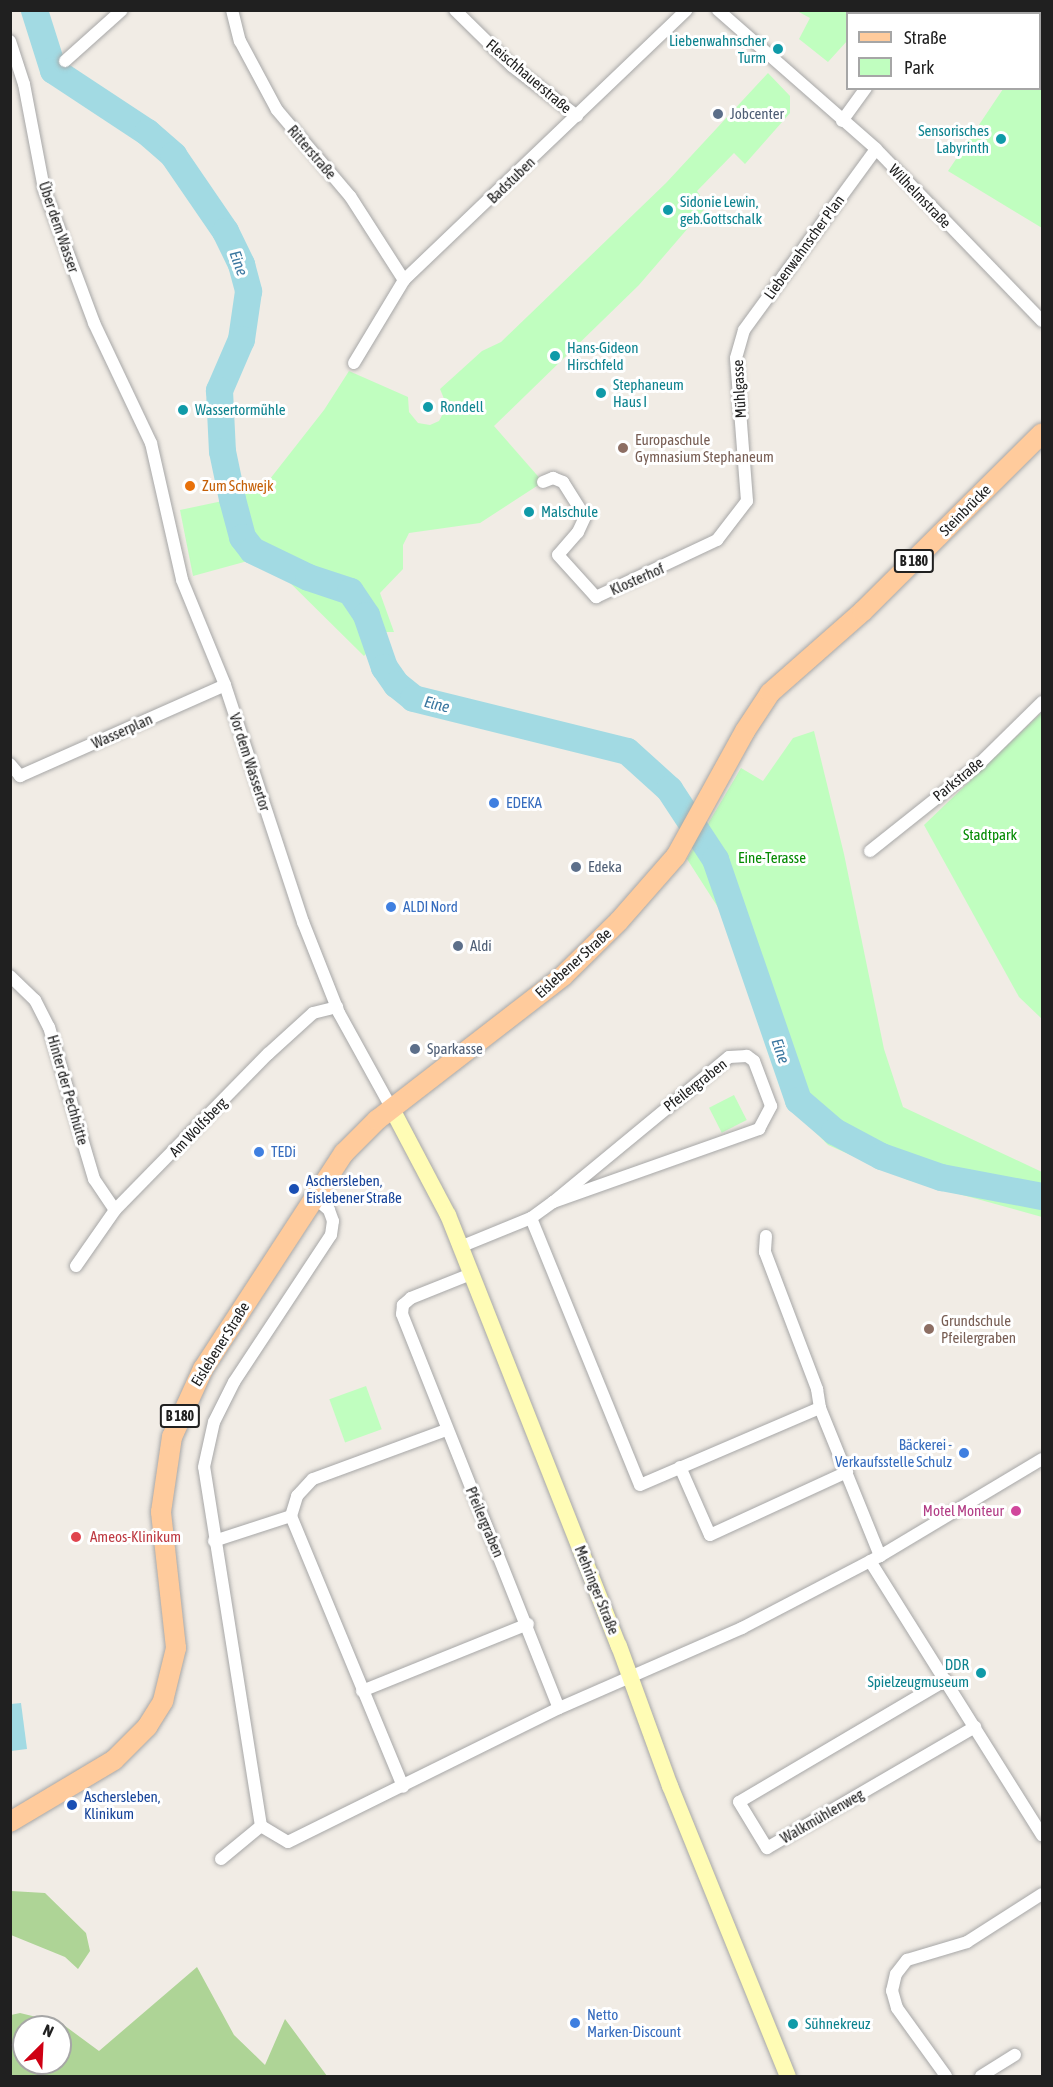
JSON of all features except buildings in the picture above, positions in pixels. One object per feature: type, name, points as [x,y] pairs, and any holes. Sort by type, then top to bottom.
[{"type":"main road","name":"Steinbrücke","points":[[780,683],[863,611],[1042,433]]},
{"type":"main road","name":"Eislebener Straße","points":[[10,1822],[114,1760],[147,1727],[163,1701],[176,1648],[161,1512],[172,1437],[202,1369],[315,1198],[353,1142],[578,962],[650,887],[680,848],[755,714],[780,683]]},
{"type":"main road","name":"Mehringer Straße","points":[[392,1109],[434,1184],[460,1247],[631,1678],[670,1786],[788,2076]]},
{"type":"street","points":[[65,61],[122,10]]},
{"type":"street","name":"Fleischhauerstraße","points":[[455,10],[512,66],[578,116]]},
{"type":"street","name":"Badstuben","points":[[354,363],[404,280],[687,10]]},
{"type":"street","name":"Wilhelmstraße","points":[[718,10],[791,78],[876,149],[1042,321]]},
{"type":"street","name":"Ritterstraße","points":[[232,14],[247,57],[277,110],[350,196],[404,280]]},
{"type":"street","name":"Über dem Wasser","points":[[10,41],[24,84],[44,189],[94,323],[134,405]]},
{"type":"street","points":[[842,121],[865,90]]},
{"type":"street","name":"Liebenwahnscher Plan","points":[[738,348],[744,330],[772,288],[876,149]]},
{"type":"street","name":"Mühlgasse","points":[[738,348],[747,501]]},
{"type":"street","name":"Vor dem Wassertor","points":[[134,405],[162,479],[182,579],[225,685],[303,922],[336,1007],[392,1109]]},
{"type":"street","name":"Klosterhof","points":[[543,482],[553,478],[563,482],[585,517],[578,532],[558,555],[596,597],[717,540],[747,501]]},
{"type":"street","name":"Wasserplan","points":[[10,764],[20,776],[225,685]]},
{"type":"street","name":"Parkstraße","points":[[870,851],[978,765],[1042,702]]},
{"type":"street","name":"Hinter der Pechhütte","points":[[10,976],[35,1000],[49,1027],[94,1179],[115,1210]]},
{"type":"street","name":"Am Wolfsberg","points":[[76,1266],[115,1210],[300,1022],[313,1013],[336,1007]]},
{"type":"street","name":"Pfeilergraben","points":[[460,1247],[531,1218],[729,1058],[747,1056],[754,1060],[771,1106],[759,1128],[553,1202]]},
{"type":"street","points":[[315,1198],[329,1210],[333,1221],[331,1236],[234,1382],[214,1422],[204,1467],[213,1541],[261,1826],[288,1842],[559,1708],[742,1628],[875,1558],[1042,1459]]},
{"type":"street","points":[[531,1218],[640,1485],[820,1408]]},
{"type":"street","points":[[766,1236],[765,1252],[817,1389],[820,1408],[847,1472],[875,1558],[946,1680],[1042,1835]]},
{"type":"street","name":"Pfeilergraben","points":[[471,1274],[403,1305],[402,1314],[446,1430],[528,1624],[559,1708]]},
{"type":"street","points":[[403,1787],[291,1516],[297,1497],[313,1479],[446,1430]]},
{"type":"street","points":[[680,1467],[711,1535],[847,1472]]},
{"type":"street","points":[[213,1541],[291,1516]]},
{"type":"street","points":[[362,1691],[528,1624]]},
{"type":"street","name":"Walkmühlenweg","points":[[946,1680],[739,1802],[767,1848],[975,1727]]},
{"type":"street","points":[[220,1859],[261,1826]]},
{"type":"street","points":[[946,2076],[897,2008],[892,1991],[896,1974],[906,1960],[967,1942],[1042,1894]]},
{"type":"street","points":[[981,2076],[1015,2055]]},
{"type":"green space","points":[[797,11],[868,11],[846,12],[846,42],[828,62],[799,39],[810,18]]},
{"type":"green space","points":[[1042,27],[1042,228],[948,171],[1002,90],[1041,90]]},
{"type":"green space","points":[[768,73],[790,96],[790,113],[745,164],[734,153],[697,191],[707,206],[639,285],[494,426],[543,482],[480,523],[409,533],[403,545],[403,569],[380,593],[394,632],[386,632],[364,656],[274,567],[255,559],[193,576],[180,510],[232,499],[266,484],[324,410],[349,371],[408,397],[409,412],[418,423],[430,425],[439,421],[447,406],[440,389],[482,351],[501,342],[666,183]]},
{"type":"green space","name":"Stadtpark","points":[[1042,712],[1042,1019],[1019,997],[924,825]]},
{"type":"green space","name":"Eine-Terasse","points":[[814,731],[844,854],[884,1049],[903,1107],[1042,1172],[1042,1217],[908,1180],[828,1145],[791,1107],[767,1005],[737,937],[687,859],[741,768],[763,781],[793,738]]},
{"type":"green space","points":[[734,1095],[747,1120],[722,1133],[709,1108]]},
{"type":"green space","points":[[366,1386],[382,1429],[345,1443],[329,1399]]},
{"type":"green space","points":[[11,1891],[45,1893],[86,1933],[90,1951],[78,1969],[65,1957],[11,1935]]},
{"type":"green space","points":[[197,1967],[234,2035],[265,2065],[285,2019],[327,2076],[11,2076],[11,2015],[20,2013],[28,2015],[12,2015],[12,2075],[72,2075],[72,2031],[99,2051]]},
{"type":"water","points":[[21,1703],[27,1749],[11,1751],[11,1704]]},
{"type":"waterway","name":"Eine","points":[[34,10],[53,70],[147,132],[173,155],[225,231],[241,264],[248,291],[241,339],[219,390],[222,451],[242,537],[252,550],[308,577],[350,591],[366,615],[384,667],[396,684],[413,698],[627,751],[669,789],[715,859],[798,1100],[834,1131],[881,1156],[941,1177],[1042,1196]]},
{"type":"place","name":"Liebenwahnscher Turm","points":[[778,49]]},
{"type":"place","name":"Jobcenter","points":[[718,114]]},
{"type":"place","name":"Sensorisches Labyrinth","points":[[1001,139]]},
{"type":"place","name":"Sidonie Lewin, geb.Gottschalk","points":[[668,210]]},
{"type":"place","name":"Hans-Gideon Hirschfeld","points":[[555,356]]},
{"type":"place","name":"Stephaneum Haus I","points":[[601,393]]},
{"type":"place","name":"Rondell","points":[[428,407]]},
{"type":"place","name":"Wassertormühle","points":[[183,410]]},
{"type":"place","name":"Europaschule Gymnasium Stephaneum","points":[[623,448]]},
{"type":"place","name":"Zum Schwejk","points":[[190,486]]},
{"type":"place","name":"Malschule","points":[[529,512]]},
{"type":"place","name":"EDEKA","points":[[494,803]]},
{"type":"place","name":"Edeka","points":[[576,867]]},
{"type":"place","name":"ALDI Nord","points":[[391,907]]},
{"type":"place","name":"Aldi","points":[[458,946]]},
{"type":"place","name":"Sparkasse","points":[[415,1049]]},
{"type":"place","name":"TEDi","points":[[259,1152]]},
{"type":"place","name":"Aschersleben, Eislebener Straße","points":[[294,1189]]},
{"type":"place","name":"Grundschule Pfeilergraben","points":[[929,1329]]},
{"type":"place","name":"Bäckerei - Verkaufsstelle Schulz","points":[[964,1453]]},
{"type":"place","name":"Motel Monteur","points":[[1016,1511]]},
{"type":"place","name":"Ameos-Klinikum","points":[[76,1537]]},
{"type":"place","name":"DDR Spielzeugmuseum","points":[[981,1673]]},
{"type":"place","name":"Aschersleben, Klinikum","points":[[72,1805]]},
{"type":"place","name":"Netto Marken-Discount","points":[[575,2023]]},
{"type":"place","name":"Sühnekreuz","points":[[793,2024]]}]
